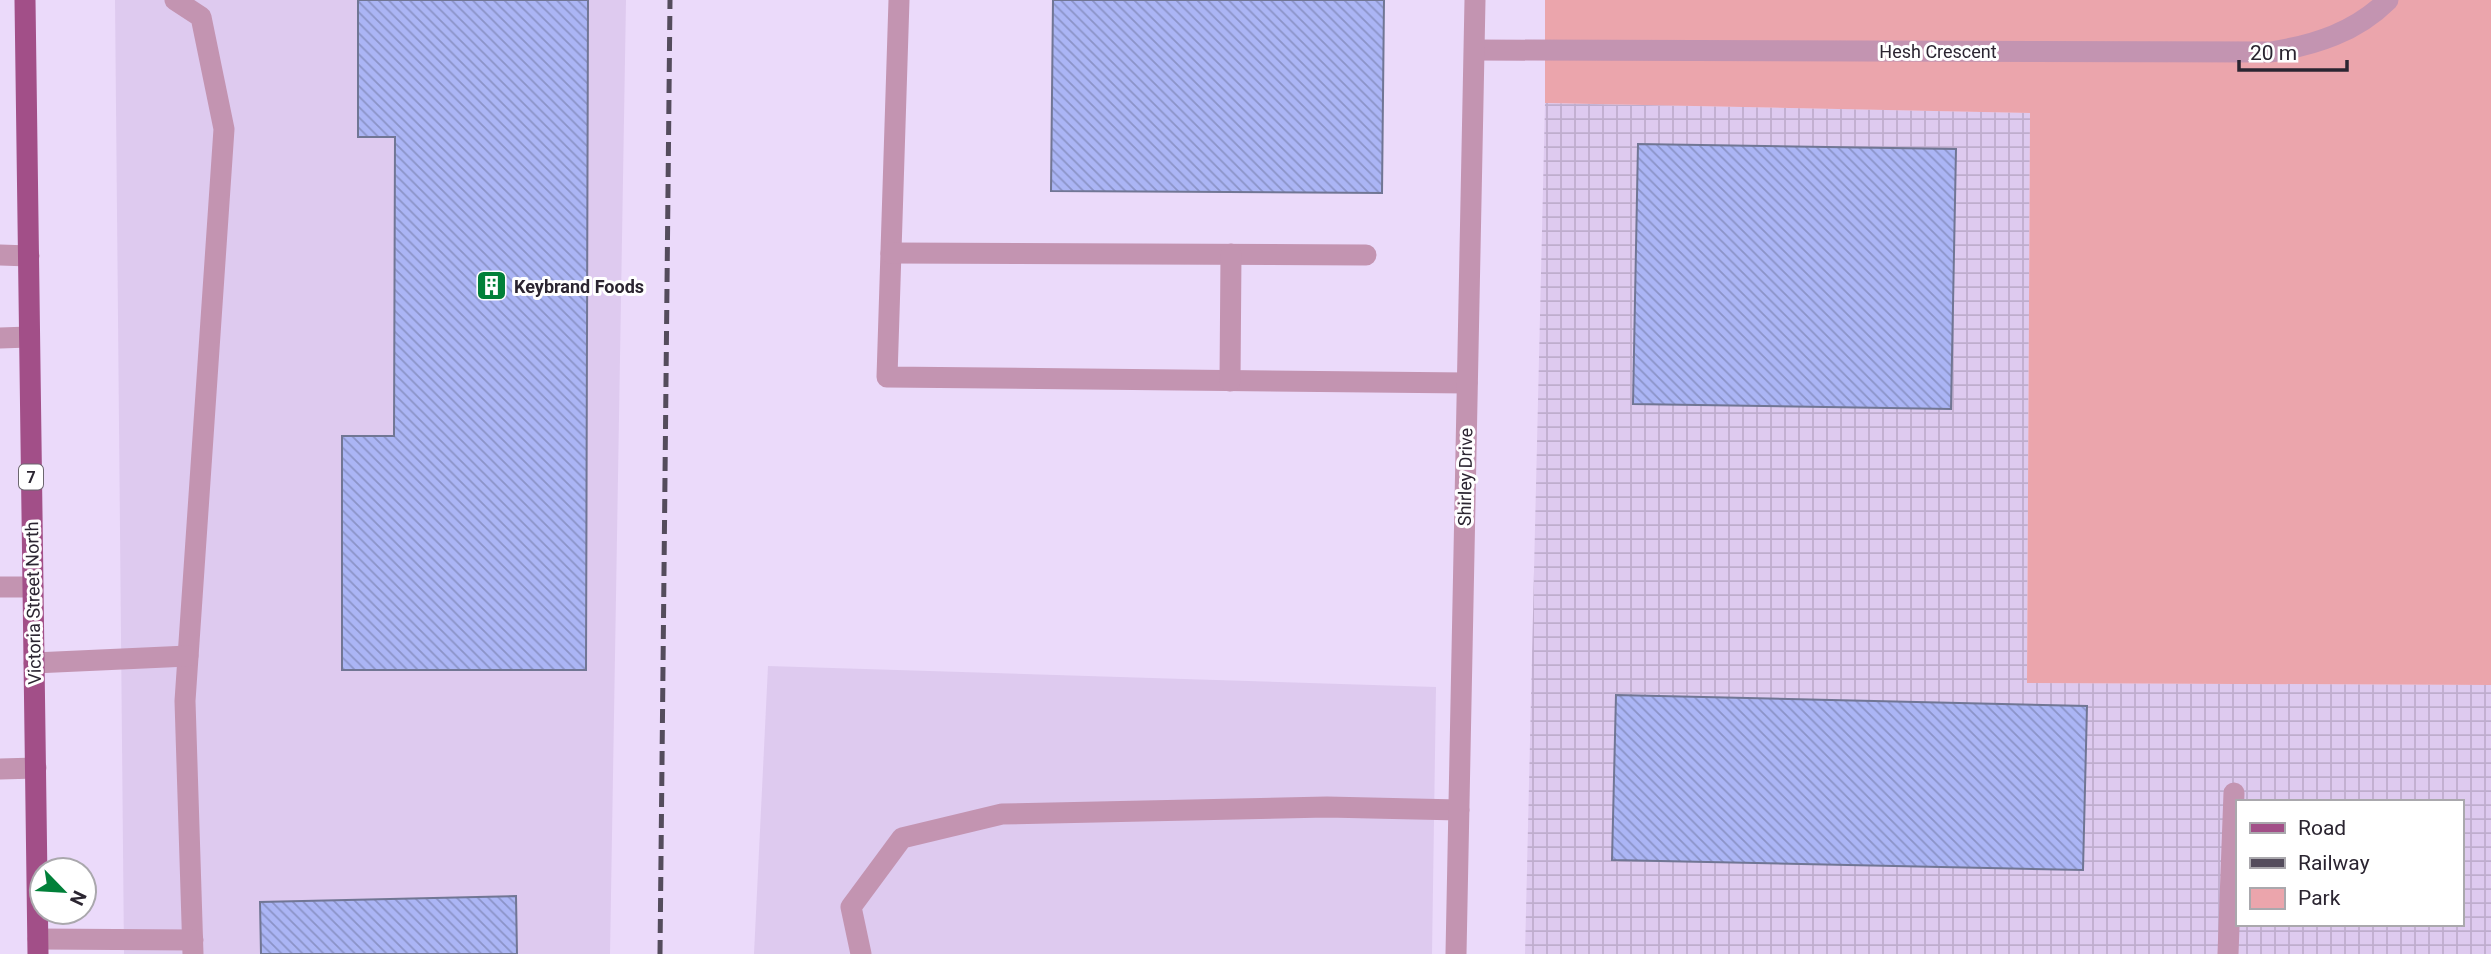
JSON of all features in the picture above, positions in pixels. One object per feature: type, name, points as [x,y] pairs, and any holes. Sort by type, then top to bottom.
[{"type":"main road","name":"Victoria Street North","points":[[25,0],[38,947]]},
{"type":"street","points":[[38,947],[193,947],[185,701],[225,129],[201,17],[175,0]]},
{"type":"street","points":[[899,0],[887,377],[1467,383]]},
{"type":"street","name":"Shirley Drive","points":[[1456,954],[1475,0]]},
{"type":"street","name":"Hesh Crescent","points":[[1475,50],[2271,52],[2309,46],[2345,32],[2388,0]]},
{"type":"street","points":[[891,253],[1366,255]]},
{"type":"street","points":[[1230,381],[1231,254]]},
{"type":"street","points":[[0,255],[29,256]]},
{"type":"street","points":[[0,338],[29,337]]},
{"type":"street","points":[[0,587],[33,587]]},
{"type":"street","points":[[34,663],[188,656]]},
{"type":"street","points":[[0,769],[36,768]]},
{"type":"street","points":[[2228,954],[2234,793]]},
{"type":"street","points":[[860,954],[851,907],[902,838],[1002,814],[1327,807],[1458,810]]},
{"type":"shaded area","points":[[115,0],[626,0],[610,954],[124,954]]},
{"type":"shaded area","points":[[1545,103],[2030,113],[2027,683],[2491,685],[2491,954],[1525,954]]},
{"type":"shaded area","points":[[768,666],[1436,687],[1432,954],[754,954]]},
{"type":"green space","points":[[1545,0],[2491,0],[2491,685],[2027,683],[2030,113],[1545,103]]},
{"type":"building","name":"Keybrand Foods","points":[[358,0],[588,0],[586,670],[342,670],[342,436],[394,436],[395,137],[358,137]]},
{"type":"building","points":[[1053,0],[1384,0],[1382,193],[1051,191]]},
{"type":"building","points":[[1638,144],[1956,149],[1951,409],[1633,404]]},
{"type":"building","points":[[1616,695],[2087,706],[2083,870],[1612,860]]},
{"type":"building","points":[[516,896],[517,954],[261,954],[260,902]]},
{"type":"railway","points":[[660,954],[670,0]]},
{"type":"place","name":"Keybrand Foods","points":[[491,286]]}]
